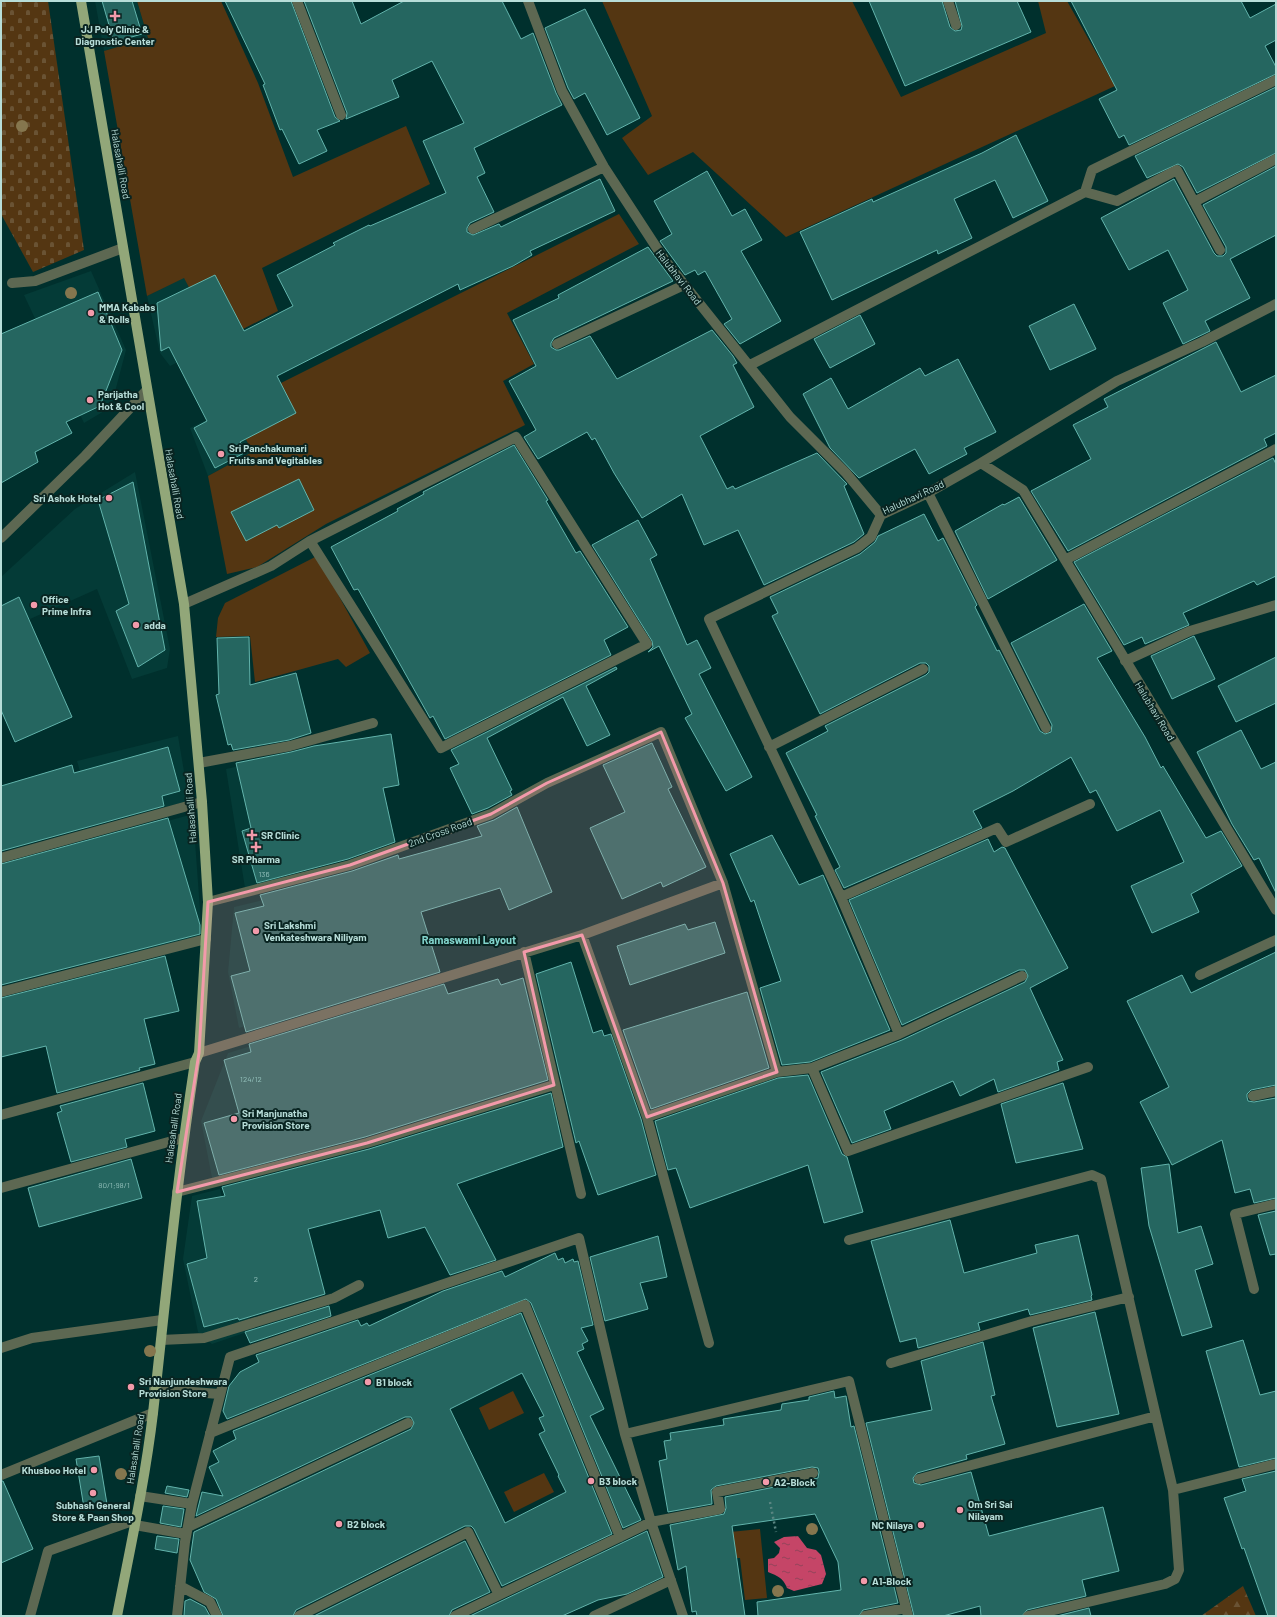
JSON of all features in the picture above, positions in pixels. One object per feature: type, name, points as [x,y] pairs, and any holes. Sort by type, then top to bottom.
[{"type":"main road","name":"Halasahalli Road","points":[[81,1],[184,604],[199,763],[208,902],[197,1057],[183,1138],[161,1340],[154,1389],[153,1413],[140,1496],[117,1616]]},
{"type":"street","points":[[297,1],[341,115]]},
{"type":"street","name":"Halubhavi Road","points":[[528,1],[562,91],[604,167],[664,260],[750,365],[790,417],[846,473],[881,515],[928,493],[981,463],[1023,490],[1276,910]]},
{"type":"street","points":[[948,1],[956,25]]},
{"type":"street","points":[[1085,192],[1092,170],[1276,80]]},
{"type":"street","points":[[1194,202],[1276,159]]},
{"type":"street","points":[[473,230],[604,167]]},
{"type":"street","points":[[750,365],[1085,192],[1117,201],[1177,170],[1220,250]]},
{"type":"street","points":[[12,283],[35,281],[122,248]]},
{"type":"street","points":[[557,344],[684,285]]},
{"type":"street","points":[[981,463],[1117,381],[1202,342],[1276,304]]},
{"type":"street","points":[[1,538],[85,456],[147,390]]},
{"type":"street","points":[[184,604],[271,566],[310,541],[516,437],[647,644],[441,748],[310,541]]},
{"type":"street","points":[[1066,560],[1276,449]]},
{"type":"street","points":[[928,493],[1046,728]]},
{"type":"street","points":[[881,515],[871,537],[857,548],[709,618],[841,897],[899,1034]]},
{"type":"street","points":[[1125,661],[1190,631],[1276,605]]},
{"type":"street","points":[[769,746],[923,669]]},
{"type":"street","points":[[199,763],[290,746],[373,723]]},
{"type":"street","name":"2nd Cross Road","points":[[208,902],[350,865],[491,814],[547,783],[661,732],[722,883]]},
{"type":"street","points":[[1,858],[202,802]]},
{"type":"street","points":[[841,897],[997,828],[1006,842],[1090,804]]},
{"type":"street","points":[[1,1115],[197,1057],[524,952],[582,935],[722,883],[777,1072]]},
{"type":"street","points":[[582,935],[647,1117],[709,1343]]},
{"type":"street","points":[[1,992],[206,939]]},
{"type":"street","points":[[1200,975],[1276,940]]},
{"type":"street","points":[[524,952],[554,1085],[581,1194]]},
{"type":"street","points":[[647,1117],[777,1072],[812,1068],[899,1034],[1022,976]]},
{"type":"street","points":[[812,1068],[848,1151],[1088,1067]]},
{"type":"street","points":[[177,1192],[367,1143],[554,1085]]},
{"type":"street","points":[[1253,1096],[1276,1091]]},
{"type":"street","points":[[1,1188],[183,1138]]},
{"type":"street","points":[[849,1240],[1092,1175],[1101,1179],[1173,1490],[1179,1570],[1175,1579],[1165,1584],[1028,1616]]},
{"type":"street","points":[[1254,1289],[1235,1214],[1276,1204]]},
{"type":"street","points":[[177,1616],[187,1531],[192,1504],[219,1394],[230,1357],[579,1238],[625,1434],[651,1522],[683,1616]]},
{"type":"street","points":[[161,1340],[204,1338],[334,1298],[359,1285]]},
{"type":"street","points":[[891,1363],[1032,1321],[1129,1297]]},
{"type":"street","points":[[210,1433],[525,1305],[620,1537]]},
{"type":"street","points":[[1,1348],[32,1338],[162,1320]]},
{"type":"street","points":[[625,1434],[849,1381],[907,1612],[864,1616]]},
{"type":"street","points":[[154,1389],[219,1394]]},
{"type":"street","points":[[1,1475],[153,1413]]},
{"type":"street","points":[[919,1479],[1156,1416]]},
{"type":"street","points":[[30,1616],[48,1551],[135,1522],[187,1531],[408,1423]]},
{"type":"street","points":[[1173,1490],[1276,1464]]},
{"type":"street","points":[[455,1616],[651,1522],[720,1509],[717,1492],[813,1473]]},
{"type":"street","points":[[140,1496],[192,1504]]},
{"type":"street","points":[[299,1616],[468,1532],[499,1595]]},
{"type":"street","points":[[594,1616],[671,1580]]},
{"type":"street","points":[[180,1586],[210,1602],[217,1616]]},
{"type":"path","points":[[764,1482],[776,1532]]},
{"type":"highlighted area","points":[[661,732],[723,883],[777,1072],[647,1117],[582,935],[524,952],[554,1085],[367,1143],[177,1192],[199,1053],[208,902],[350,865],[491,814],[547,783]]},
{"type":"shaded area","points":[[95,1],[137,1],[148,38],[104,51]]},
{"type":"shaded area","points":[[91,271],[126,350],[111,407],[84,423],[24,295]]},
{"type":"shaded area","points":[[184,277],[218,342],[170,366],[160,353],[147,296]]},
{"type":"shaded area","points":[[231,408],[252,452],[208,476],[190,428]]},
{"type":"shaded area","points":[[135,472],[170,649],[167,668],[132,679],[97,589],[1,632],[1,577],[75,509]]},
{"type":"shaded area","points":[[178,736],[189,801],[95,825],[77,761]]},
{"type":"shaded area","points":[[301,753],[267,819],[283,878],[245,888],[226,769]]},
{"type":"shaded area","points":[[193,814],[202,937],[128,957],[113,904],[117,835]]},
{"type":"shaded area","points":[[267,899],[318,1006],[239,1028],[228,972],[234,907]]},
{"type":"shaded area","points":[[267,1041],[271,1103],[285,1159],[212,1178],[201,1121],[228,1053]]},
{"type":"shaded area","points":[[220,1189],[253,1330],[212,1344],[198,1332],[183,1259],[192,1196]]},
{"type":"green space","points":[[1,1],[48,1],[84,250],[33,272],[1,214]]},
{"type":"green space","points":[[137,1],[221,1],[258,83],[293,177],[406,126],[430,184],[262,268],[278,311],[218,342],[184,278],[147,296],[104,51],[148,38]]},
{"type":"green space","points":[[602,1],[852,1],[901,97],[1046,33],[1038,1],[1067,1],[1115,86],[786,237],[693,152],[648,175],[622,138],[652,116]]},
{"type":"green space","points":[[619,214],[639,244],[507,313],[534,364],[503,381],[525,425],[326,524],[257,567],[227,574],[208,476],[252,452],[231,408]]},
{"type":"green space","points":[[317,556],[370,653],[346,667],[338,659],[255,682],[250,636],[216,637],[218,618],[225,603]]},
{"type":"green space","points":[[513,1391],[524,1413],[489,1430],[479,1408]]},
{"type":"green space","points":[[544,1473],[554,1492],[514,1512],[504,1492]]},
{"type":"green space","points":[[760,1529],[767,1598],[745,1600],[740,1558],[733,1558],[730,1532]]},
{"type":"green space","points":[[1243,1586],[1256,1616],[1201,1616]]},
{"type":"water","points":[[798,1536],[807,1548],[816,1550],[821,1555],[826,1574],[822,1584],[794,1591],[787,1588],[780,1578],[768,1572],[768,1559],[774,1558],[779,1553],[780,1548],[774,1542],[784,1537]]},
{"type":"building","points":[[102,1],[132,1],[142,34],[114,42]]},
{"type":"building","points":[[225,1],[291,1],[335,117],[340,121],[317,130],[327,151],[299,164],[282,129],[280,130],[263,85],[265,84]]},
{"type":"building","points":[[304,1],[352,1],[361,24],[404,1],[502,1],[521,39],[533,33],[562,105],[474,148],[485,173],[477,177],[494,212],[470,223],[467,228],[467,232],[473,235],[499,224],[501,227],[600,179],[615,211],[530,251],[532,255],[513,266],[460,290],[458,284],[277,376],[296,413],[240,442],[246,452],[215,468],[194,428],[207,421],[169,347],[161,351],[157,303],[215,275],[244,331],[293,306],[277,275],[335,245],[333,243],[369,225],[370,226],[446,193],[423,141],[464,123],[432,61],[392,80],[399,97],[346,119],[347,113]]},
{"type":"building","points":[[869,1],[942,1],[950,27],[955,31],[961,30],[962,26],[955,1],[1017,1],[1031,32],[905,86]]},
{"type":"building","points":[[1071,1],[1241,1],[1250,18],[1276,4],[1276,40],[1265,46],[1276,67],[1276,74],[1129,145],[1124,135],[1119,138],[1099,99],[1117,90]]},
{"type":"building","points":[[585,9],[640,118],[607,135],[585,93],[574,99],[568,88],[545,28]]},
{"type":"building","points":[[1276,87],[1276,153],[1197,193],[1183,167],[1178,164],[1147,178],[1135,156]]},
{"type":"building","points":[[1016,135],[1048,201],[1013,218],[995,180],[954,199],[972,238],[938,254],[937,250],[832,300],[800,232],[872,199],[873,202],[982,153]]},
{"type":"building","points":[[1276,166],[1276,235],[1230,259],[1250,298],[1205,321],[1210,331],[1183,344],[1163,303],[1188,290],[1168,250],[1129,270],[1101,218],[1174,179],[1214,253],[1217,256],[1223,256],[1226,253],[1226,247],[1203,205]]},
{"type":"building","points":[[707,171],[732,216],[745,209],[762,240],[741,251],[781,321],[740,344],[724,324],[732,319],[705,271],[698,275],[695,270],[685,275],[660,241],[672,234],[654,201]]},
{"type":"building","points":[[648,247],[673,281],[554,338],[551,343],[551,347],[559,350],[590,336],[617,379],[712,330],[737,363],[733,365],[754,407],[700,436],[727,489],[733,486],[735,489],[817,453],[847,484],[844,486],[864,534],[854,542],[764,585],[738,530],[704,545],[682,494],[642,518],[614,473],[595,438],[592,440],[587,432],[538,459],[524,437],[536,430],[509,381],[536,366],[513,320],[559,298],[558,295]]},
{"type":"building","points":[[98,292],[122,350],[100,406],[66,422],[72,433],[35,452],[38,462],[1,483],[1,334]]},
{"type":"building","points":[[1074,304],[1096,349],[1050,370],[1029,326]]},
{"type":"building","points":[[860,315],[875,344],[830,368],[814,339]]},
{"type":"building","points":[[1216,342],[1241,392],[1276,375],[1276,433],[1264,439],[1267,446],[1068,551],[1031,491],[1091,459],[1073,425],[1108,407],[1104,399]]},
{"type":"building","points":[[958,359],[996,432],[964,448],[967,454],[929,474],[915,449],[859,478],[830,448],[803,394],[831,378],[848,409],[920,368],[925,376]]},
{"type":"building","points":[[514,445],[548,500],[546,501],[576,553],[580,551],[628,627],[604,640],[611,655],[445,739],[433,716],[430,718],[358,589],[354,590],[331,547],[398,511],[397,509],[424,494],[423,492]]},
{"type":"building","points":[[1273,458],[1276,464],[1276,576],[1257,585],[1254,581],[1183,613],[1189,625],[1145,644],[1142,637],[1124,645],[1074,562]]},
{"type":"building","points":[[299,479],[314,510],[279,528],[277,525],[246,541],[231,512]]},
{"type":"building","points":[[133,482],[165,650],[138,667],[116,611],[129,604],[98,500]]},
{"type":"building","points":[[1019,497],[1057,560],[988,599],[955,531],[1003,504],[1004,505]]},
{"type":"building","points":[[924,514],[938,541],[943,538],[977,605],[975,607],[997,651],[999,650],[1040,731],[1045,734],[1051,732],[1052,725],[1011,643],[1084,604],[1112,651],[1097,658],[1145,737],[1161,768],[1163,766],[1206,838],[1221,831],[1242,866],[1191,894],[1199,912],[1152,933],[1131,886],[1184,862],[1160,810],[1117,831],[1096,790],[1090,793],[1071,757],[1013,791],[973,811],[982,828],[844,888],[835,870],[840,867],[815,816],[817,815],[786,753],[828,731],[825,726],[926,675],[929,672],[929,666],[926,663],[920,663],[820,714],[772,616],[778,613],[770,597],[860,554],[875,542],[878,536]]},
{"type":"building","points":[[638,520],[657,555],[650,559],[687,645],[697,640],[711,668],[699,674],[752,777],[726,791],[685,718],[692,714],[659,646],[648,652],[653,647],[652,641],[592,545]]},
{"type":"building","points":[[19,597],[72,717],[15,742],[1,710],[1,606]]},
{"type":"building","points":[[1194,636],[1215,679],[1172,699],[1151,656]]},
{"type":"building","points":[[249,637],[250,685],[296,673],[311,733],[289,740],[233,750],[231,744],[228,745],[216,695],[219,694],[217,638]]},
{"type":"building","points":[[1276,657],[1276,703],[1236,722],[1218,686]]},
{"type":"building","points":[[616,667],[617,669],[586,686],[610,735],[587,746],[563,697],[487,738],[512,790],[510,791],[512,795],[488,808],[472,814],[450,768],[459,764],[451,750]]},
{"type":"building","points":[[1241,730],[1261,769],[1276,762],[1276,893],[1259,858],[1254,860],[1232,824],[1197,752]]},
{"type":"building","points":[[391,734],[399,785],[383,788],[395,842],[348,859],[257,883],[242,831],[251,828],[236,763],[314,746]]},
{"type":"building","points":[[652,743],[672,787],[668,789],[706,867],[663,887],[661,882],[622,899],[590,828],[625,812],[603,765]]},
{"type":"building","points":[[168,747],[180,791],[162,796],[164,806],[1,851],[1,786],[72,765],[74,773]]},
{"type":"building","points":[[517,807],[552,892],[509,910],[500,888],[421,912],[440,972],[246,1032],[231,976],[250,971],[235,913],[264,906],[260,895],[352,871],[398,855],[399,859],[482,836],[477,826],[494,820]]},
{"type":"building","points":[[168,818],[200,925],[200,934],[1,985],[1,864]]},
{"type":"building","points":[[772,835],[799,885],[823,875],[890,1030],[810,1062],[782,1065],[760,988],[781,981],[754,900],[751,902],[730,854]]},
{"type":"building","points":[[988,839],[994,852],[1002,847],[1005,848],[1068,968],[1030,988],[1063,1060],[1057,1062],[1059,1070],[998,1092],[994,1079],[960,1096],[953,1081],[884,1111],[891,1129],[852,1143],[821,1072],[902,1040],[1025,982],[1028,976],[1025,970],[1019,970],[902,1025],[849,900]]},
{"type":"building","points":[[715,922],[725,953],[630,985],[617,946],[685,924],[688,930]]},
{"type":"building","points":[[1276,952],[1276,1085],[1251,1090],[1247,1094],[1247,1097],[1248,1101],[1254,1102],[1276,1098],[1276,1198],[1254,1203],[1250,1189],[1235,1193],[1222,1140],[1172,1165],[1140,1102],[1169,1087],[1127,1001],[1182,975],[1191,993]]},
{"type":"building","points":[[165,956],[179,1011],[144,1019],[155,1064],[139,1068],[140,1070],[57,1093],[46,1046],[1,1057],[1,998]]},
{"type":"building","points":[[571,962],[593,1033],[602,1030],[604,1036],[611,1034],[641,1119],[656,1175],[598,1195],[579,1141],[576,1143],[536,974]]},
{"type":"building","points":[[523,978],[548,1080],[365,1137],[219,1175],[204,1123],[239,1113],[224,1060],[251,1052],[249,1044],[444,984],[448,994],[498,979],[501,985]]},
{"type":"building","points":[[747,992],[769,1068],[651,1109],[623,1030]]},
{"type":"building","points":[[808,1075],[842,1154],[847,1157],[863,1212],[824,1223],[808,1165],[690,1208],[676,1168],[668,1170],[655,1121],[778,1078]]},
{"type":"building","points":[[143,1083],[155,1131],[125,1139],[127,1147],[71,1162],[57,1113],[62,1111],[60,1106]]},
{"type":"building","points":[[1063,1083],[1083,1149],[1016,1163],[1001,1104]]},
{"type":"building","points":[[551,1093],[563,1147],[457,1184],[496,1260],[450,1275],[425,1227],[388,1238],[380,1210],[308,1229],[325,1294],[239,1320],[238,1318],[204,1327],[187,1264],[207,1258],[197,1201],[225,1196],[222,1187],[369,1149]]},
{"type":"building","points":[[131,1159],[142,1198],[39,1227],[28,1188]]},
{"type":"building","points":[[1169,1164],[1178,1233],[1201,1226],[1213,1264],[1195,1270],[1212,1327],[1182,1336],[1149,1226],[1141,1168]]},
{"type":"building","points":[[1276,1211],[1276,1254],[1270,1255],[1258,1215]]},
{"type":"building","points":[[950,1220],[964,1273],[1037,1253],[1035,1245],[1078,1235],[1092,1300],[1030,1315],[1028,1309],[978,1323],[980,1330],[918,1348],[916,1338],[900,1342],[871,1241]]},
{"type":"building","points":[[658,1236],[667,1277],[640,1283],[648,1309],[605,1321],[590,1257]]},
{"type":"building","points":[[555,1253],[558,1260],[563,1258],[565,1263],[573,1259],[574,1262],[578,1261],[593,1325],[581,1328],[588,1341],[582,1344],[584,1349],[577,1352],[604,1409],[590,1416],[641,1520],[623,1528],[531,1303],[526,1299],[227,1419],[223,1411],[229,1386],[240,1372],[259,1362],[256,1355],[358,1320],[361,1326],[367,1323],[369,1326],[443,1291],[502,1271],[505,1277]]},
{"type":"building","points":[[329,1306],[331,1316],[250,1343],[245,1332]]},
{"type":"building","points":[[1095,1312],[1119,1414],[1057,1427],[1033,1328]]},
{"type":"building","points":[[521,1313],[612,1534],[502,1586],[474,1529],[471,1526],[465,1526],[296,1610],[293,1616],[223,1616],[216,1599],[204,1592],[190,1560],[194,1532],[411,1429],[414,1423],[411,1417],[405,1417],[196,1516],[202,1492],[223,1496],[209,1467],[219,1462],[213,1451],[236,1439],[233,1431]],"holes":[[[522,1373],[544,1416],[539,1418],[545,1431],[539,1434],[566,1492],[505,1523],[450,1409]]]},
{"type":"building","points":[[1243,1340],[1260,1395],[1276,1391],[1276,1458],[1239,1467],[1206,1351]]},
{"type":"building","points":[[983,1342],[995,1395],[991,1396],[1005,1444],[966,1455],[967,1459],[917,1473],[913,1478],[914,1483],[921,1485],[971,1472],[989,1536],[1103,1507],[1119,1571],[1082,1580],[1086,1596],[1027,1610],[1022,1616],[981,1616],[980,1606],[943,1616],[914,1616],[866,1423],[932,1410],[921,1361]]},
{"type":"building","name":"A2-Block","points":[[834,1391],[835,1398],[846,1396],[851,1427],[854,1426],[898,1603],[863,1610],[859,1616],[758,1616],[757,1602],[841,1590],[838,1562],[815,1514],[732,1526],[745,1616],[697,1616],[696,1611],[692,1612],[686,1566],[678,1570],[670,1525],[724,1514],[726,1508],[725,1497],[818,1478],[819,1472],[818,1468],[812,1467],[716,1486],[711,1490],[712,1504],[668,1512],[659,1461],[667,1459],[664,1441],[671,1440],[670,1433],[724,1425],[723,1419],[781,1410],[782,1404],[809,1400],[809,1397]]},
{"type":"building","points":[[99,1456],[107,1504],[84,1508],[76,1459]]},
{"type":"building","points":[[1276,1471],[1276,1616],[1268,1616],[1244,1548],[1242,1549],[1224,1498],[1246,1491],[1242,1479]]},
{"type":"building","points":[[1,1481],[3,1481],[33,1549],[1,1563]]},
{"type":"building","points":[[167,1486],[189,1490],[187,1497],[165,1493]]},
{"type":"building","points":[[163,1506],[184,1509],[181,1527],[160,1523]]},
{"type":"building","points":[[647,1531],[663,1577],[627,1594],[598,1600],[562,1616],[470,1616]]},
{"type":"building","points":[[157,1536],[179,1539],[177,1553],[155,1549]]},
{"type":"building","points":[[465,1541],[490,1592],[452,1610],[449,1616],[314,1616]]},
{"type":"building","points":[[190,1599],[205,1607],[210,1616],[184,1616],[185,1601]]},
{"type":"building","points":[[1089,1608],[1091,1616],[1057,1616]]},
{"type":"place","name":"JJ Poly Clinic & Diagnostic Center","points":[[115,16]]},
{"type":"place","name":"MMA Kababs & Rolls","points":[[91,313]]},
{"type":"place","name":"Parijatha Hot & Cool","points":[[90,400]]},
{"type":"place","name":"Sri Panchakumari Fruits and Vegitables","points":[[221,454]]},
{"type":"place","name":"Sri Ashok Hotel","points":[[109,498]]},
{"type":"place","name":"Office Prime Infra","points":[[34,605]]},
{"type":"place","name":"adda","points":[[136,625]]},
{"type":"place","name":"SR Clinic","points":[[252,835]]},
{"type":"place","name":"SR Pharma","points":[[256,847]]},
{"type":"place","name":"Sri Lakshmi Venkateshwara Niliyam","points":[[256,931]]},
{"type":"place","name":"Sri Manjunatha Provision Store","points":[[234,1119]]},
{"type":"place","name":"B1 block","points":[[368,1382]]},
{"type":"place","name":"Sri Nanjundeshwara Provision Store","points":[[131,1387]]},
{"type":"place","name":"Khusboo Hotel","points":[[94,1470]]},
{"type":"place","name":"B3 block","points":[[591,1481]]},
{"type":"place","name":"A2-Block","points":[[766,1482]]},
{"type":"place","name":"Subhash General Store & Paan Shop","points":[[93,1493]]},
{"type":"place","name":"Om Sri Sai Nilayam","points":[[960,1510]]},
{"type":"place","name":"B2 block","points":[[339,1524]]},
{"type":"place","name":"NC Nilaya","points":[[921,1525]]},
{"type":"place","name":"A1-Block","points":[[864,1581]]},
{"type":"district","name":"Ramaswami Layout","points":[[469,940]]}]
